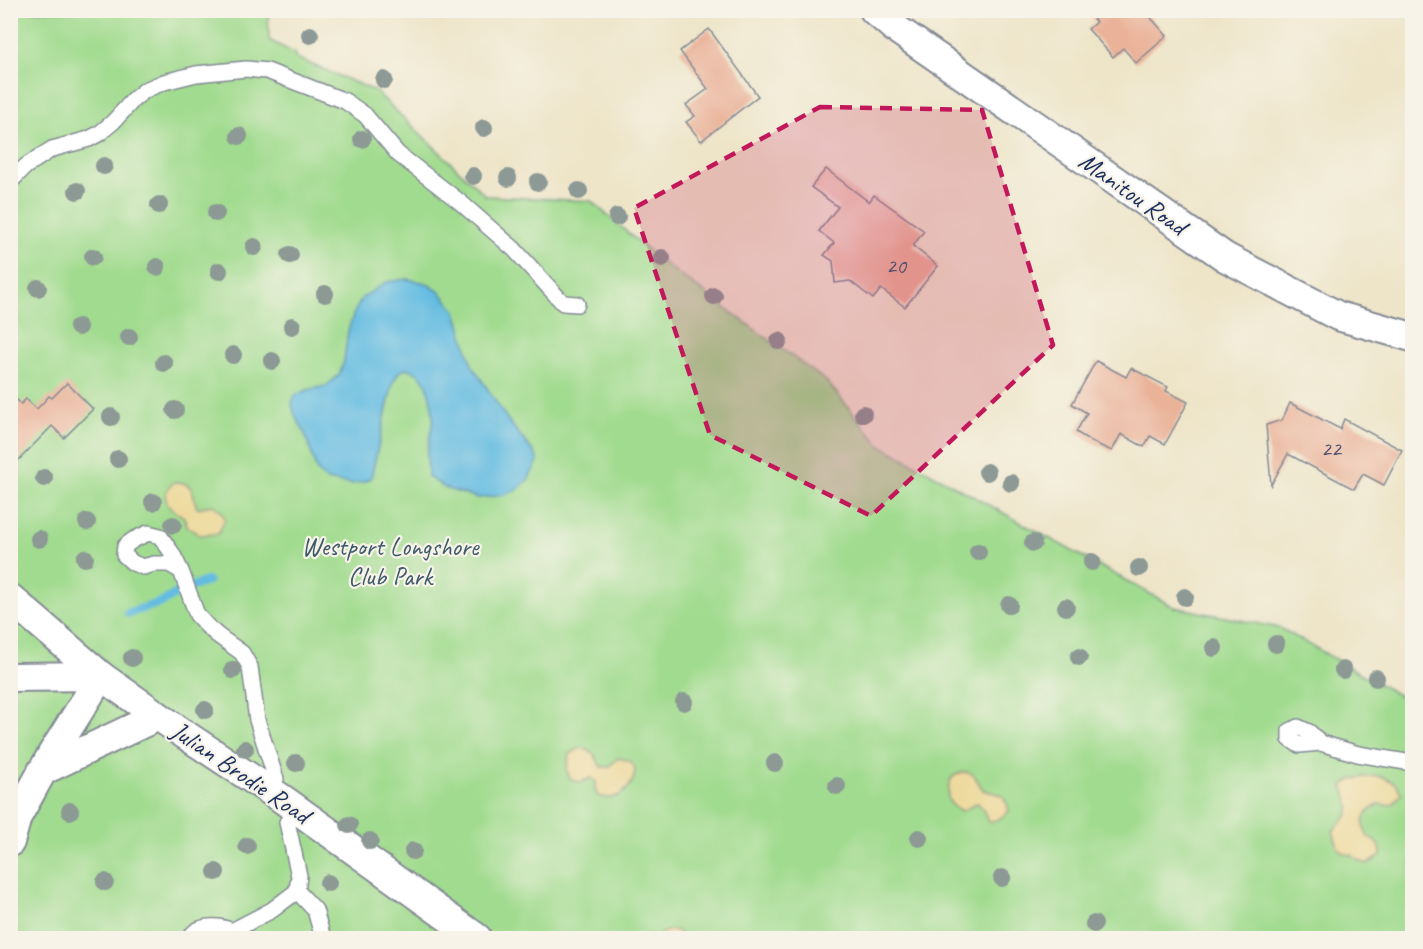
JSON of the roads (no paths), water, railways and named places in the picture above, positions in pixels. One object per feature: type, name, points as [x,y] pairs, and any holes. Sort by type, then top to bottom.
[{"type":"street","name":"Manitou Road","points":[[873,10],[895,28],[1225,257],[1338,316],[1413,338]]},
{"type":"street","name":"Julian Brodie Road","points":[[10,598],[100,676],[281,798],[477,939]]},
{"type":"street","points":[[10,676],[100,676]]},
{"type":"street","points":[[10,842],[17,817],[100,676]]},
{"type":"street","points":[[42,771],[158,716]]},
{"type":"lane","points":[[10,182],[26,166],[52,149],[88,139],[100,133],[145,90],[164,82],[196,74],[246,69],[267,71],[345,101],[365,115],[398,154],[460,202],[514,249],[563,303],[577,304]]},
{"type":"lane","points":[[181,571],[197,615],[207,626],[242,653],[250,667],[257,720],[276,779]]},
{"type":"lane","points":[[1321,743],[1358,754],[1413,763]]},
{"type":"lane","points":[[190,939],[193,933],[203,927],[225,927],[229,935],[272,910],[297,891],[299,876],[287,822]]},
{"type":"lane","points":[[297,891],[315,910],[323,939]]},
{"type":"water","points":[[407,279],[426,283],[440,292],[456,311],[472,365],[507,419],[535,454],[538,461],[528,480],[518,489],[505,495],[478,498],[447,489],[428,477],[427,454],[433,420],[432,406],[427,385],[419,374],[407,368],[399,372],[393,382],[371,478],[351,484],[326,480],[317,471],[305,434],[294,413],[292,403],[295,395],[326,386],[339,375],[344,361],[348,331],[362,298],[386,282]]},
{"type":"waterway","points":[[128,613],[163,602],[182,590],[208,581]]},
{"type":"park label","name":"Westport Longshore Club Park","points":[[390,561]]}]
